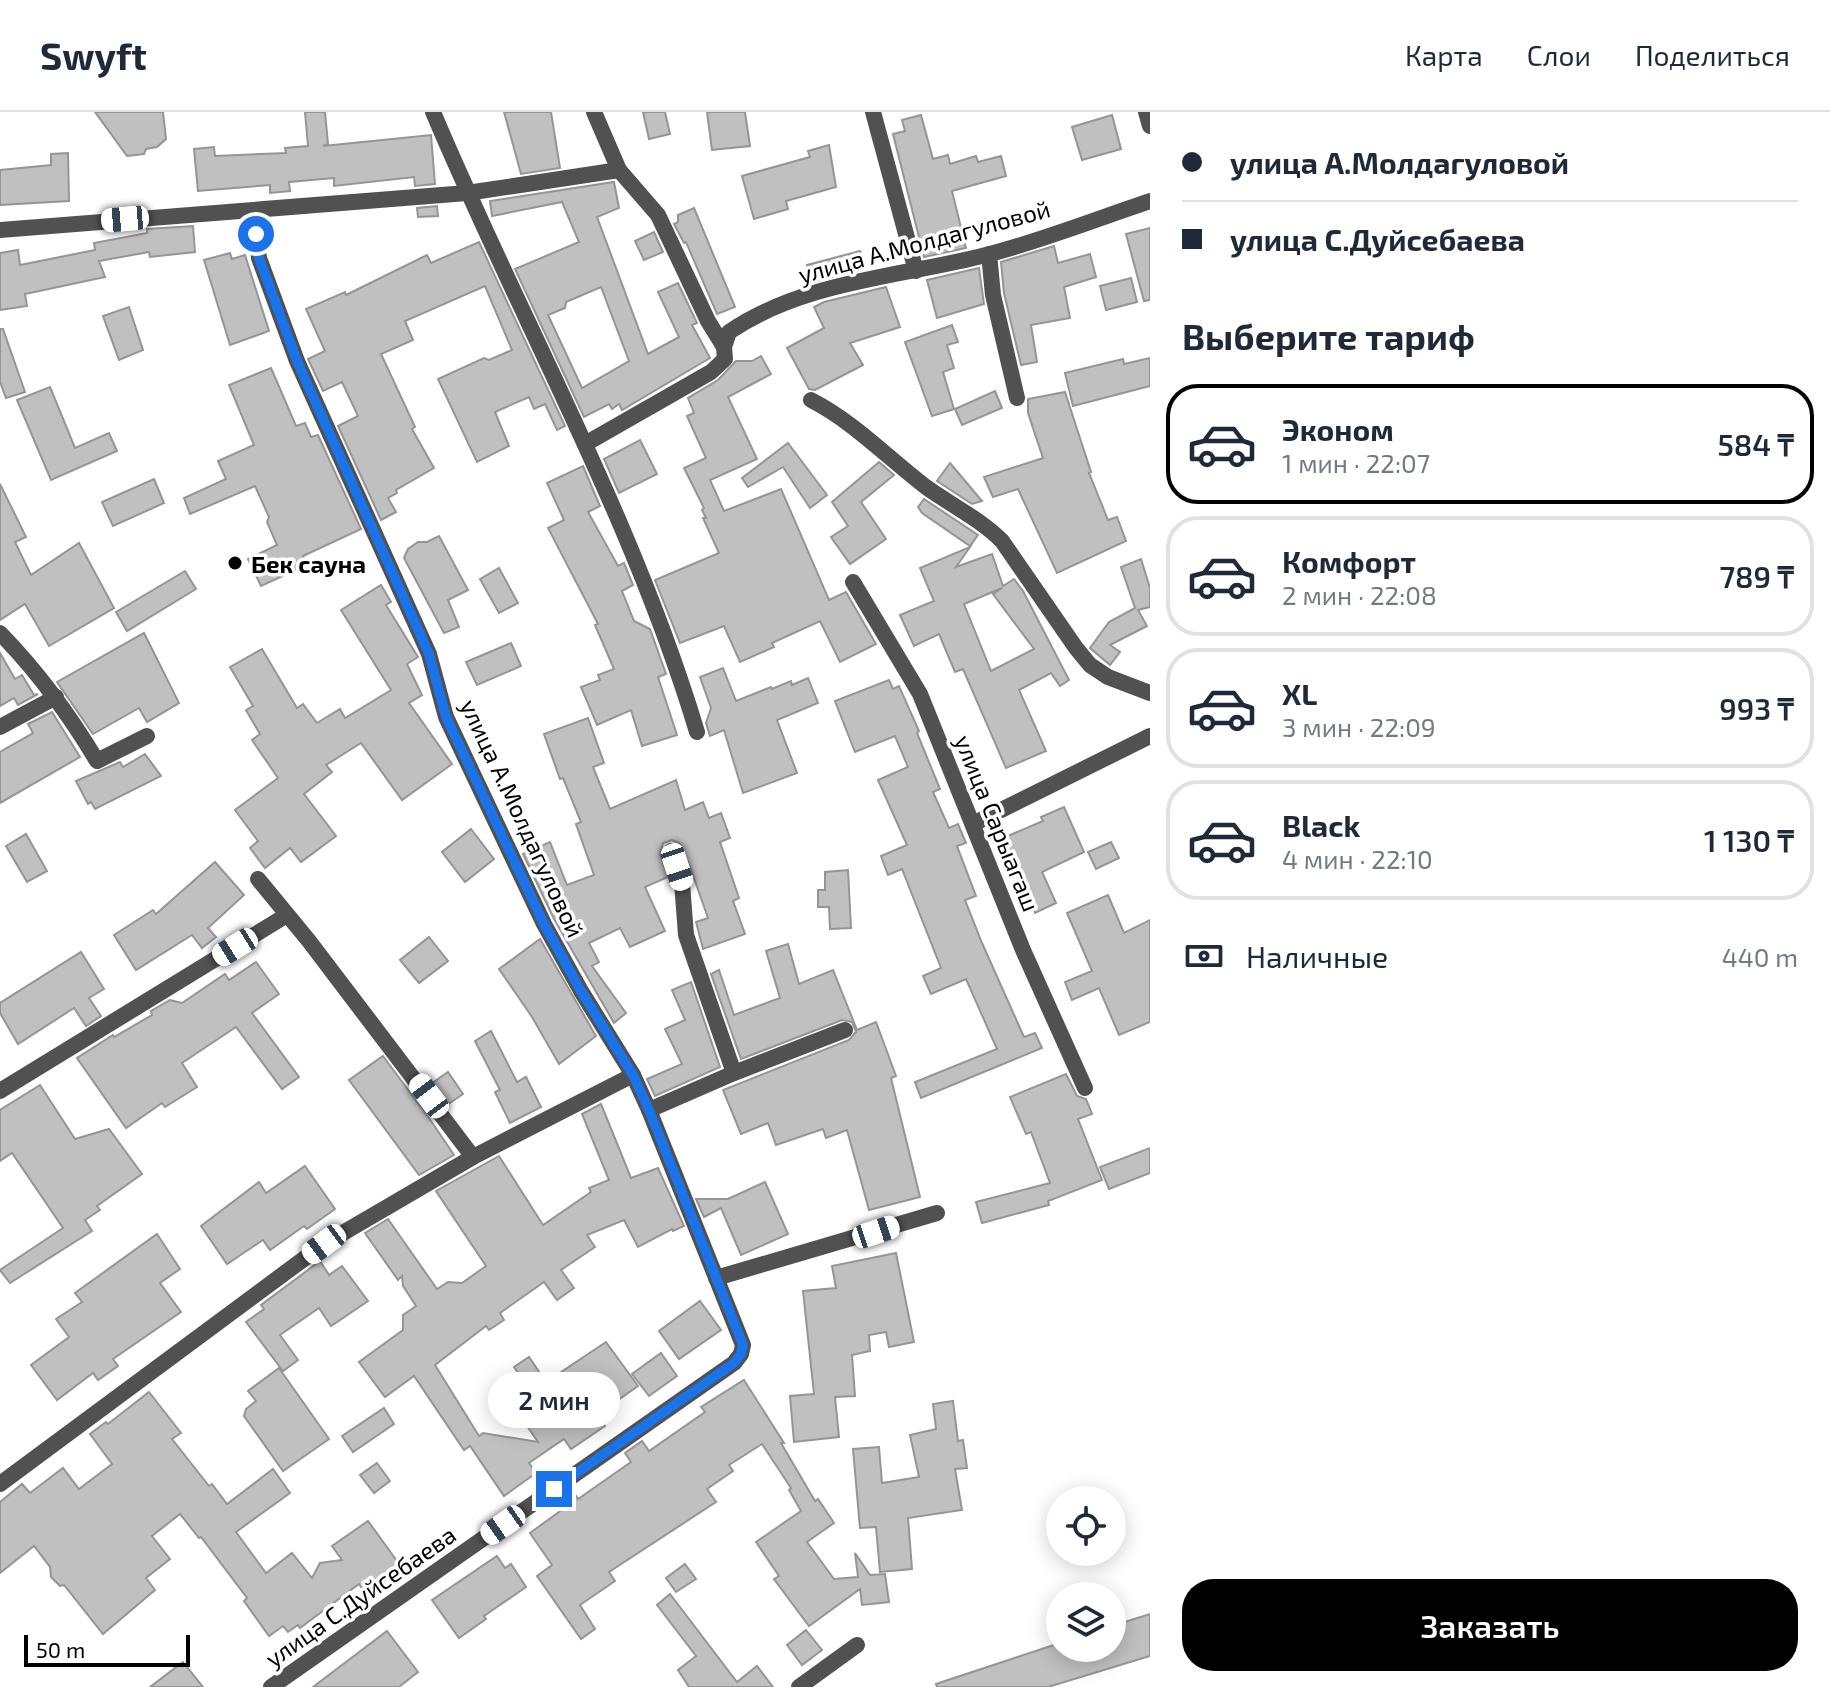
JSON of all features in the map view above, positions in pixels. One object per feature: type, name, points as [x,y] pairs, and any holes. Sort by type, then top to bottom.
[{"type":"street","points":[[433,112],[467,193],[644,577],[675,656],[697,732]]},
{"type":"street","points":[[594,112],[619,170],[658,215],[708,321],[724,347]]},
{"type":"street","points":[[873,112],[916,271]]},
{"type":"street","points":[[1146,112],[1150,126]]},
{"type":"street","points":[[0,230],[467,193],[619,170]]},
{"type":"street","name":"улица А.Молдагуловой","points":[[585,444],[711,372],[725,359],[724,347],[729,332],[782,304],[834,287],[989,254],[1150,201]]},
{"type":"street","name":"улица А.Молдагуловой","points":[[253,211],[259,258],[297,361],[429,654],[446,717],[544,924],[633,1075],[743,1345]]},
{"type":"street","points":[[989,254],[993,295],[1017,398]]},
{"type":"street","points":[[811,400],[834,412],[915,478],[989,529],[1002,541],[1090,665],[1108,677],[1150,693]]},
{"type":"street","name":"улица Сарыагаш","points":[[853,582],[920,694],[1023,950],[1085,1088]]},
{"type":"street","points":[[0,633],[38,673],[97,761],[147,736]]},
{"type":"street","points":[[0,727],[56,697]]},
{"type":"street","points":[[973,824],[1150,736]]},
{"type":"street","points":[[671,851],[682,883],[686,935],[734,1073]]},
{"type":"street","points":[[258,879],[473,1157]]},
{"type":"street","points":[[0,1091],[287,915]]},
{"type":"street","points":[[649,1110],[845,1030]]},
{"type":"street","points":[[0,1484],[324,1244],[473,1157],[633,1075]]},
{"type":"street","points":[[716,1278],[937,1213]]},
{"type":"street","name":"улица С.Дуйсебаева","points":[[271,1687],[734,1363],[743,1345]]},
{"type":"street","points":[[799,1687],[857,1645]]},
{"type":"building","points":[[95,112],[163,112],[166,139],[157,147],[146,149],[144,154],[127,156]]},
{"type":"building","points":[[305,112],[325,112],[328,144],[323,146],[431,135],[435,184],[415,186],[414,177],[334,186],[334,178],[289,182],[290,191],[270,193],[270,185],[198,191],[194,149],[214,147],[215,156],[286,153],[285,148],[308,146]]},
{"type":"building","points":[[504,112],[551,112],[560,168],[521,174]]},
{"type":"building","points":[[643,112],[665,112],[670,134],[649,139]]},
{"type":"building","points":[[707,112],[745,112],[750,146],[712,150]]},
{"type":"building","points":[[921,115],[933,159],[948,155],[950,164],[976,156],[978,162],[1001,156],[1006,176],[952,191],[966,248],[924,257],[893,134],[905,131],[902,120]]},
{"type":"building","points":[[1112,115],[1121,149],[1082,160],[1072,127]]},
{"type":"building","points":[[829,145],[836,187],[786,201],[788,209],[754,219],[742,176],[810,157],[808,151]]},
{"type":"building","points":[[68,153],[69,201],[0,205],[0,170],[51,165],[51,154]]},
{"type":"building","points":[[614,182],[619,208],[597,217],[648,354],[679,337],[658,292],[678,283],[697,323],[692,325],[710,358],[622,410],[619,404],[612,409],[609,404],[584,417],[515,269],[579,242],[562,202],[492,216],[490,201]],"holes":[[[601,287],[629,361],[582,388],[548,315],[565,308],[566,302]]]},
{"type":"building","points":[[437,206],[438,216],[418,217],[417,208]]},
{"type":"building","points":[[694,208],[735,307],[717,314],[686,242],[674,224],[678,222],[678,215]]},
{"type":"building","points":[[193,226],[195,252],[150,257],[149,252],[99,261],[105,277],[25,294],[27,306],[0,310],[0,253],[18,250],[20,265],[95,250],[94,243],[147,233],[147,229]]},
{"type":"building","points":[[1150,228],[1150,300],[1144,301],[1126,234]]},
{"type":"building","points":[[654,232],[663,252],[644,260],[635,241]]},
{"type":"building","points":[[479,242],[565,426],[557,430],[545,404],[534,409],[529,397],[495,412],[509,446],[477,462],[438,379],[484,358],[489,360],[512,350],[485,286],[405,321],[413,340],[381,354],[415,427],[412,429],[434,468],[396,490],[397,493],[388,498],[396,512],[381,520],[338,426],[358,416],[342,382],[323,391],[308,359],[325,351],[306,309],[345,292],[346,295],[427,255],[431,263]]},
{"type":"building","points":[[1054,246],[1058,263],[1090,254],[1096,277],[1064,287],[1070,318],[1031,325],[1037,362],[1021,365],[1004,293],[1001,262]]},
{"type":"building","points":[[860,251],[865,269],[812,282],[807,265]]},
{"type":"building","points":[[230,253],[232,259],[245,255],[269,331],[230,345],[204,260]]},
{"type":"building","points":[[979,268],[984,304],[937,318],[927,280]]},
{"type":"building","points":[[1131,278],[1137,302],[1106,310],[1100,286]]},
{"type":"building","points":[[886,287],[900,327],[850,343],[863,365],[815,390],[809,389],[787,348],[824,328],[814,307]]},
{"type":"building","points":[[129,307],[143,350],[119,360],[103,316]]},
{"type":"building","points":[[952,325],[958,342],[947,345],[954,368],[943,372],[954,409],[932,416],[905,342]]},
{"type":"building","points":[[0,329],[3,329],[25,392],[6,398],[0,382]]},
{"type":"building","points":[[761,356],[771,374],[728,397],[757,459],[710,480],[724,511],[781,489],[829,600],[846,592],[876,644],[840,662],[820,621],[740,662],[724,626],[680,643],[655,580],[719,553],[703,518],[706,518],[704,508],[684,468],[706,458],[687,416],[694,413],[688,398],[718,380],[736,361],[752,361]]},
{"type":"building","points":[[1150,358],[1150,386],[1073,406],[1065,373],[1123,359],[1124,364]]},
{"type":"building","points":[[271,368],[296,426],[305,423],[311,437],[318,435],[361,529],[303,556],[307,565],[261,586],[248,559],[277,545],[255,486],[190,514],[184,498],[226,479],[218,461],[254,445],[229,385]]},
{"type":"building","points":[[50,387],[75,448],[109,433],[117,451],[51,480],[17,400]]},
{"type":"building","points":[[995,391],[1002,408],[962,425],[955,409]]},
{"type":"building","points":[[1065,392],[1089,473],[1108,520],[1117,517],[1126,541],[1057,573],[1018,489],[993,497],[984,477],[1043,458],[1028,413],[1028,399]]},
{"type":"building","points":[[640,440],[657,474],[619,493],[604,459]]},
{"type":"building","points":[[788,443],[827,495],[810,508],[783,467],[748,487],[742,478]]},
{"type":"building","points":[[879,462],[894,475],[861,502],[886,539],[850,564],[831,537],[848,526],[832,502]]},
{"type":"building","points":[[950,463],[982,501],[972,504],[937,481]]},
{"type":"building","points":[[583,466],[600,506],[588,512],[618,566],[624,563],[633,585],[622,591],[634,621],[650,629],[666,674],[658,677],[677,735],[642,746],[631,710],[597,725],[581,687],[600,680],[598,675],[614,669],[595,625],[598,624],[548,528],[564,520],[547,483]]},
{"type":"building","points":[[154,479],[164,503],[113,526],[102,502]]},
{"type":"building","points":[[0,484],[26,537],[15,542],[31,575],[79,543],[114,608],[49,646],[25,604],[0,620]]},
{"type":"building","points":[[924,499],[978,535],[970,546],[922,513],[918,507]]},
{"type":"building","points":[[439,536],[468,590],[448,600],[459,627],[444,633],[404,558],[408,549],[418,542],[427,542]]},
{"type":"building","points":[[970,547],[956,567],[992,554],[1003,586],[1014,579],[1023,591],[1069,680],[1060,686],[1051,673],[1019,690],[1046,751],[1006,768],[963,669],[955,672],[939,634],[914,646],[900,615],[934,601],[920,568]],"holes":[[[1002,588],[993,594],[1034,649],[991,671],[964,604]]]},
{"type":"building","points":[[1141,559],[1150,588],[1150,607],[1138,610],[1147,626],[1110,645],[1120,652],[1110,665],[1090,648],[1109,622],[1135,608],[1121,567]]},
{"type":"building","points":[[499,568],[518,603],[499,613],[480,579]]},
{"type":"building","points":[[185,571],[196,589],[127,631],[116,612]]},
{"type":"building","points":[[381,585],[391,602],[386,605],[418,657],[407,664],[422,695],[409,703],[452,764],[402,800],[361,743],[326,765],[332,772],[304,794],[336,836],[301,862],[290,848],[265,868],[250,848],[258,841],[235,810],[278,778],[252,740],[260,734],[246,710],[253,706],[230,667],[262,649],[297,708],[303,704],[317,723],[340,709],[345,718],[391,690],[341,610]]},
{"type":"building","points":[[144,633],[179,703],[147,722],[139,708],[93,734],[57,682]]},
{"type":"building","points":[[511,643],[521,666],[477,685],[466,662]]},
{"type":"building","points":[[0,653],[15,679],[22,675],[34,695],[38,694],[18,705],[14,698],[0,706]]},
{"type":"building","points":[[723,668],[736,701],[771,687],[791,681],[792,685],[808,678],[818,703],[777,720],[797,773],[743,793],[724,730],[710,736],[706,723],[711,708],[700,677]]},
{"type":"building","points":[[889,680],[893,689],[899,686],[919,731],[917,733],[940,789],[933,792],[949,828],[958,824],[966,843],[957,846],[976,896],[965,900],[982,943],[1024,1037],[1035,1033],[1042,1048],[921,1098],[915,1082],[997,1049],[966,979],[931,994],[923,976],[941,968],[902,869],[888,875],[881,856],[907,845],[878,780],[908,767],[895,736],[855,752],[835,701]]},
{"type":"building","points":[[52,712],[80,757],[0,803],[0,752],[33,733],[28,724]]},
{"type":"building","points":[[588,718],[604,763],[593,767],[610,809],[676,780],[685,810],[703,802],[709,818],[721,813],[730,838],[720,842],[739,898],[733,901],[745,934],[703,949],[696,922],[708,918],[690,867],[679,843],[672,840],[663,843],[660,854],[668,877],[645,887],[665,931],[630,947],[620,928],[589,943],[599,962],[592,966],[626,1013],[614,1023],[554,919],[523,854],[550,842],[567,885],[594,875],[576,824],[581,822],[563,778],[560,779],[544,734]]},
{"type":"building","points":[[145,754],[161,776],[95,809],[91,802],[88,804],[76,781],[120,762],[123,767]]},
{"type":"building","points":[[1064,807],[1084,852],[1042,872],[1056,903],[1035,913],[1003,838],[1043,821],[1041,817]]},
{"type":"building","points":[[471,829],[494,859],[465,882],[442,852]]},
{"type":"building","points":[[26,834],[47,871],[27,882],[6,846]]},
{"type":"building","points":[[1111,842],[1119,858],[1096,869],[1088,852]]},
{"type":"building","points":[[215,862],[244,895],[208,928],[216,937],[202,948],[192,935],[136,970],[114,935],[153,910],[156,914]]},
{"type":"building","points":[[848,870],[851,928],[830,929],[829,907],[818,907],[818,890],[825,890],[825,872]]},
{"type":"building","points":[[1108,895],[1124,933],[1150,920],[1150,1022],[1119,1035],[1099,988],[1072,1000],[1065,982],[1092,971],[1067,913]]},
{"type":"building","points":[[429,937],[448,961],[419,983],[400,960]]},
{"type":"building","points":[[540,939],[596,1036],[559,1064],[499,969]]},
{"type":"building","points":[[788,944],[799,984],[833,970],[857,1030],[876,1022],[896,1076],[891,1078],[920,1197],[869,1210],[847,1130],[826,1138],[823,1129],[776,1145],[768,1123],[741,1134],[723,1090],[849,1040],[856,1032],[852,1022],[842,1020],[741,1059],[711,974],[719,970],[734,1015],[780,998],[766,951]]},
{"type":"building","points":[[81,952],[104,989],[89,998],[101,1016],[86,1026],[74,1008],[18,1044],[0,1013],[0,1003]]},
{"type":"building","points":[[256,962],[279,994],[252,1013],[299,1077],[282,1089],[236,1027],[182,1063],[197,1087],[165,1107],[162,1103],[126,1128],[77,1058],[152,1015],[151,1011],[170,1000],[182,1003],[225,974],[229,980]]},
{"type":"building","points":[[691,982],[720,1067],[655,1096],[647,1079],[682,1064],[665,1029],[685,1020],[672,990]]},
{"type":"building","points":[[491,1031],[517,1082],[526,1077],[541,1107],[510,1123],[495,1092],[500,1090],[475,1041]]},
{"type":"building","points":[[383,1056],[454,1155],[419,1175],[349,1080]]},
{"type":"building","points":[[448,1072],[463,1094],[447,1105],[431,1084]]},
{"type":"building","points":[[1066,1074],[1077,1096],[1086,1099],[1092,1114],[1078,1119],[1102,1180],[1048,1201],[1049,1205],[982,1223],[976,1202],[1050,1183],[1031,1132],[1026,1134],[1010,1097]]},
{"type":"building","points":[[40,1085],[75,1139],[109,1129],[142,1174],[97,1206],[100,1210],[85,1220],[92,1231],[10,1283],[0,1270],[63,1228],[12,1153],[0,1161],[0,1110]]},
{"type":"building","points":[[601,1104],[631,1178],[658,1168],[684,1226],[638,1247],[624,1220],[587,1235],[595,1247],[561,1270],[574,1288],[557,1300],[544,1282],[500,1313],[504,1320],[489,1330],[486,1326],[435,1365],[479,1436],[483,1433],[538,1442],[518,1413],[537,1400],[514,1367],[529,1357],[546,1382],[606,1342],[638,1386],[597,1415],[605,1426],[571,1449],[564,1439],[529,1463],[536,1473],[504,1496],[470,1446],[464,1450],[414,1376],[385,1397],[359,1362],[403,1330],[403,1315],[416,1306],[403,1286],[402,1276],[398,1280],[365,1233],[388,1219],[437,1289],[448,1282],[462,1283],[486,1266],[436,1191],[499,1156],[543,1225],[591,1192],[589,1188],[609,1180],[582,1114]]},
{"type":"building","points":[[1150,1148],[1150,1173],[1109,1189],[1100,1167]]},
{"type":"building","points":[[305,1166],[335,1209],[270,1250],[263,1240],[227,1264],[201,1226],[259,1182],[266,1193]]},
{"type":"building","points":[[765,1182],[788,1234],[741,1255],[721,1208],[704,1217],[696,1199],[728,1199]]},
{"type":"building","points":[[157,1234],[180,1269],[160,1283],[181,1312],[113,1359],[118,1366],[98,1380],[93,1373],[57,1400],[31,1365],[69,1337],[56,1319],[82,1302],[75,1293]]},
{"type":"building","points":[[896,1253],[914,1342],[889,1347],[886,1332],[869,1335],[870,1351],[852,1355],[855,1396],[835,1397],[839,1437],[794,1442],[790,1396],[814,1394],[803,1291],[836,1288],[832,1266]]},
{"type":"building","points":[[320,1261],[329,1275],[342,1266],[368,1301],[331,1326],[319,1308],[280,1335],[298,1360],[283,1371],[246,1322],[264,1309],[261,1305]]},
{"type":"building","points":[[700,1301],[721,1330],[679,1359],[659,1331]]},
{"type":"building","points":[[661,1353],[677,1376],[649,1396],[632,1374]]},
{"type":"building","points":[[279,1368],[329,1439],[283,1471],[244,1416],[246,1409],[256,1401],[248,1391]]},
{"type":"building","points":[[744,1380],[784,1443],[781,1443],[815,1501],[818,1499],[834,1523],[807,1542],[834,1579],[858,1577],[855,1553],[870,1575],[885,1574],[889,1602],[862,1605],[860,1589],[809,1626],[774,1579],[779,1576],[756,1542],[801,1511],[789,1490],[791,1488],[762,1444],[729,1465],[733,1471],[707,1489],[716,1502],[609,1572],[615,1581],[580,1605],[595,1629],[581,1639],[537,1576],[552,1565],[530,1533],[563,1509],[557,1500],[572,1490],[578,1499],[631,1462],[625,1453],[642,1441],[649,1451],[705,1412],[701,1407]]},
{"type":"building","points":[[149,1392],[181,1433],[172,1439],[227,1504],[273,1469],[290,1493],[236,1532],[266,1573],[292,1553],[312,1578],[320,1563],[342,1560],[332,1546],[368,1521],[402,1568],[366,1594],[359,1584],[300,1628],[298,1625],[288,1632],[283,1626],[269,1636],[244,1601],[247,1598],[180,1514],[152,1536],[170,1559],[146,1578],[155,1590],[103,1634],[64,1585],[60,1586],[51,1577],[50,1567],[34,1546],[0,1573],[0,1502],[22,1484],[30,1493],[63,1468],[79,1489],[112,1464],[90,1434]]},
{"type":"building","points":[[953,1401],[958,1441],[963,1440],[967,1468],[955,1469],[962,1510],[908,1518],[912,1569],[880,1572],[876,1527],[860,1528],[853,1449],[879,1447],[882,1483],[919,1477],[910,1435],[936,1429],[933,1404]]},
{"type":"building","points":[[384,1408],[394,1424],[353,1452],[342,1436]]},
{"type":"building","points":[[377,1463],[390,1481],[374,1493],[360,1475]]},
{"type":"building","points":[[497,1556],[505,1568],[511,1564],[526,1587],[459,1638],[432,1600]]},
{"type":"building","points":[[685,1564],[696,1579],[676,1592],[666,1578]]},
{"type":"building","points":[[670,1594],[737,1682],[757,1666],[773,1687],[689,1687],[678,1670],[696,1656],[657,1605]]},
{"type":"building","points":[[1150,1614],[1150,1656],[1048,1687],[937,1687],[936,1684],[1046,1648],[1046,1662],[1126,1662],[1126,1622]]},
{"type":"building","points":[[806,1630],[822,1650],[802,1665],[787,1645]]},
{"type":"building","points":[[387,1631],[418,1672],[399,1687],[313,1687]]},
{"type":"building","points":[[183,1662],[203,1687],[150,1687]]},
{"type":"place","name":"Бек сауна","points":[[235,563]]},
{"type":"route","points":[[256,234],[259,258],[297,361],[429,654],[446,717],[544,924],[633,1075],[743,1345],[734,1363],[554,1489]]}]
